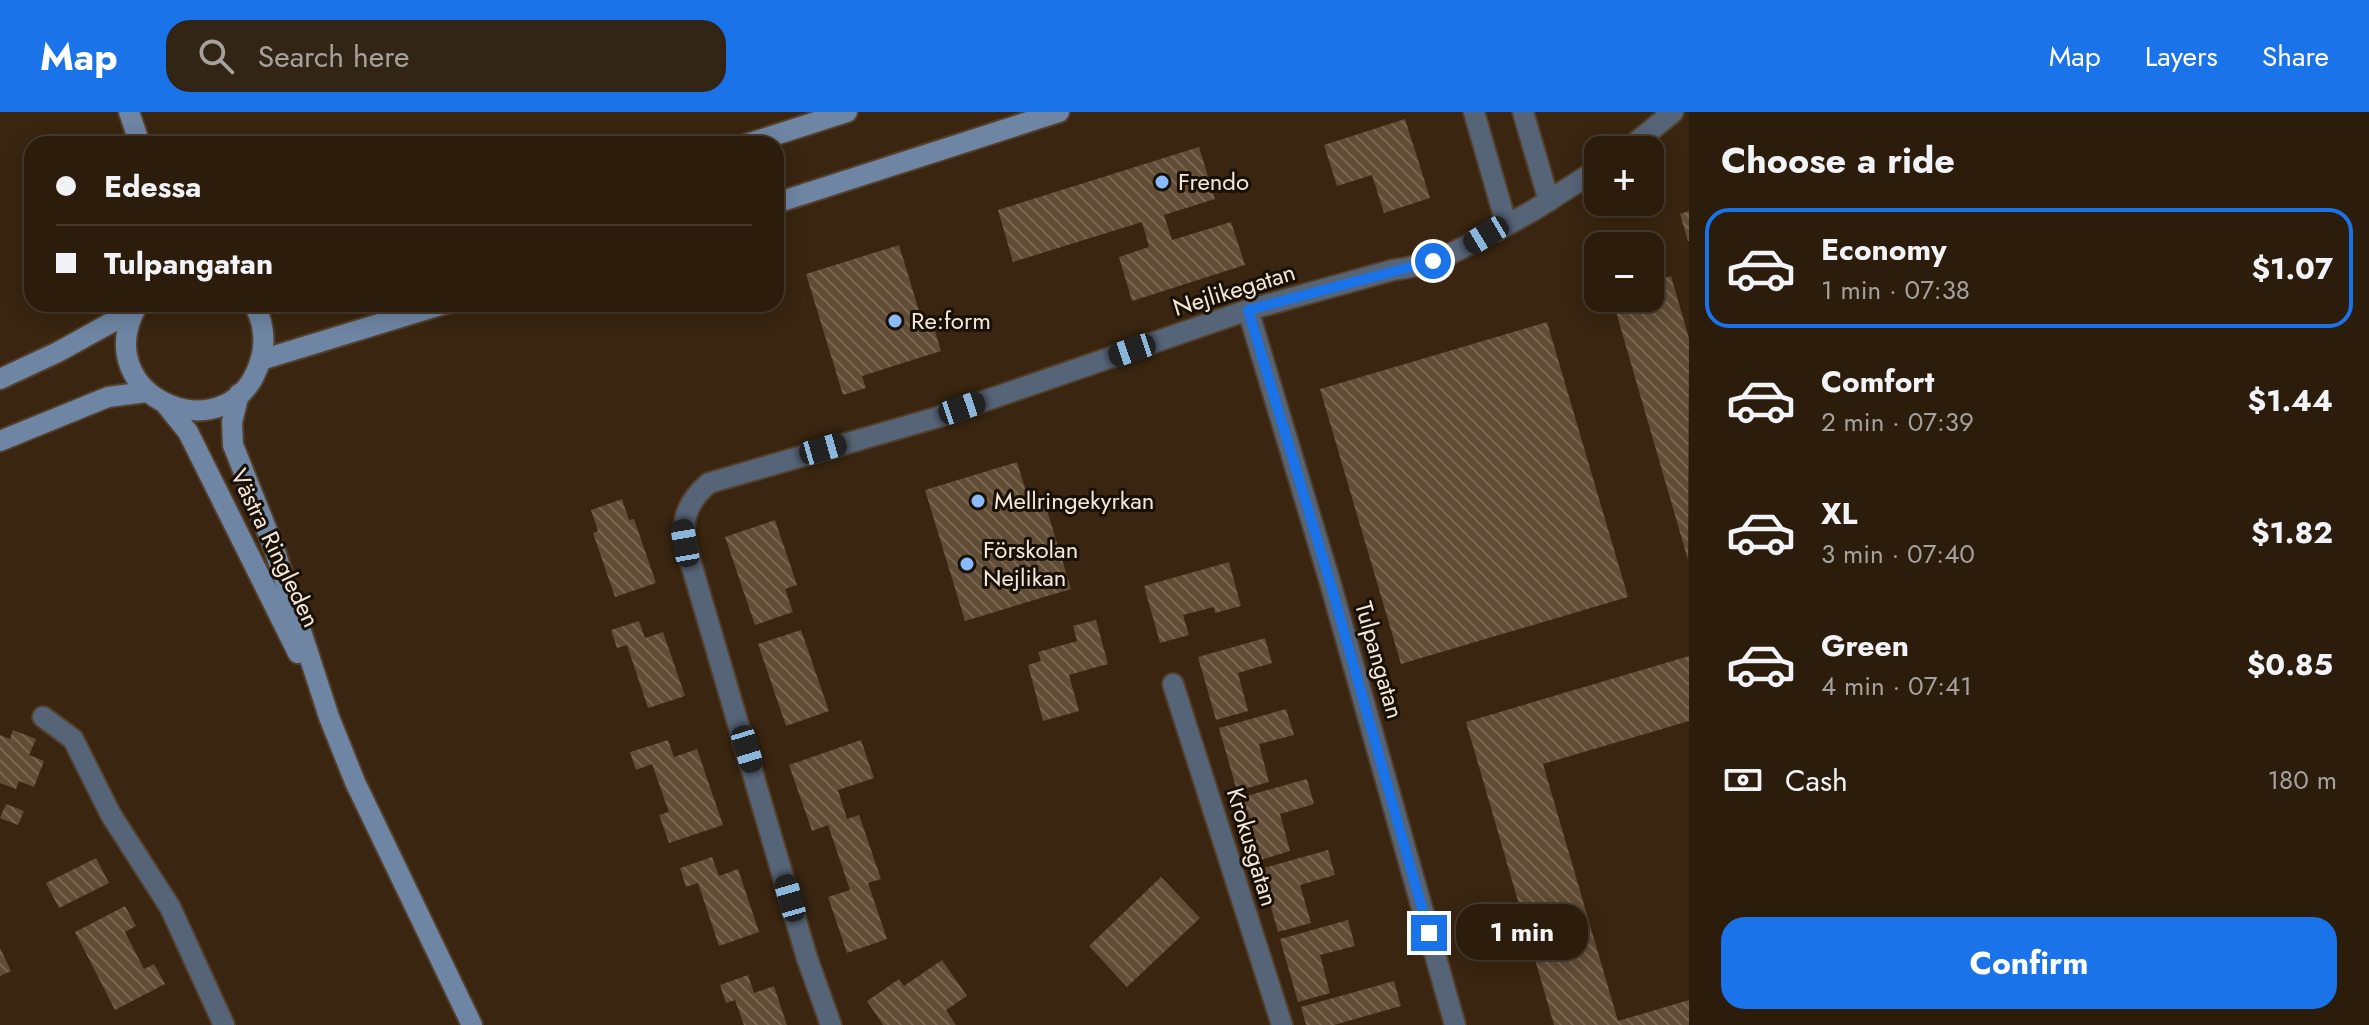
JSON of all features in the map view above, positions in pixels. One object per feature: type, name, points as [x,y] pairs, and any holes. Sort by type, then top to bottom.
[{"type":"main road","points":[[129,112],[137,136]]},
{"type":"main road","points":[[772,136],[847,112]]},
{"type":"main road","points":[[784,200],[1059,112]]},
{"type":"main road","points":[[0,379],[58,352],[127,312]]},
{"type":"main road","points":[[134,312],[125,341],[127,362],[147,392],[167,406],[190,411],[212,410],[230,402],[248,387],[261,360],[261,312]]},
{"type":"main road","points":[[261,360],[418,312]]},
{"type":"main road","points":[[0,441],[108,397],[147,392]]},
{"type":"main road","name":"Västra Ringleden","points":[[239,394],[232,422],[233,445],[274,548],[329,717],[355,782],[472,1025]]},
{"type":"main road","name":"Västra Ringleden","points":[[167,406],[188,432],[329,717]]},
{"type":"street","name":"Nejlikegatan","points":[[1454,254],[1506,223],[1474,112]]},
{"type":"street","points":[[1523,112],[1542,205]]},
{"type":"street","points":[[1644,136],[1673,112]]},
{"type":"street","name":"Nejlikegatan","points":[[831,1025],[807,958],[685,543],[682,526],[696,494],[709,483],[935,418],[1248,310],[1393,270],[1412,268],[1454,254],[1584,178]]},
{"type":"street","name":"Tulpangatan","points":[[1248,310],[1330,582],[1455,1025]]},
{"type":"street","name":"Krokusgatan","points":[[1173,684],[1282,1025]]},
{"type":"street","points":[[43,717],[73,739],[111,815],[170,907],[224,1025]]},
{"type":"building","points":[[1405,119],[1430,198],[1384,213],[1372,175],[1337,186],[1324,145]]},
{"type":"building","points":[[1199,147],[1215,199],[1164,215],[1172,240],[1231,222],[1245,265],[1132,301],[1119,257],[1149,247],[1142,222],[1013,262],[998,210]]},
{"type":"building","points":[[1689,211],[1689,241],[1688,241],[1680,214]]},
{"type":"building","points":[[899,245],[923,324],[932,321],[941,351],[862,376],[866,388],[843,395],[806,274]]},
{"type":"building","points":[[1671,276],[1689,339],[1688,560],[1616,312],[1664,312],[1664,278]]},
{"type":"building","points":[[1547,322],[1628,597],[1401,664],[1320,389]]},
{"type":"building","points":[[1017,462],[1032,511],[1046,507],[1071,589],[965,621],[925,490]]},
{"type":"building","points":[[622,499],[629,520],[634,519],[656,583],[615,597],[593,533],[598,531],[591,510]]},
{"type":"building","points":[[775,520],[797,585],[785,589],[793,612],[755,625],[725,537]]},
{"type":"building","points":[[1229,562],[1241,606],[1215,613],[1214,607],[1183,615],[1189,635],[1160,643],[1144,586]]},
{"type":"building","points":[[1096,620],[1108,664],[1069,675],[1079,711],[1043,721],[1028,665],[1041,661],[1038,652],[1077,641],[1073,626]]},
{"type":"building","points":[[639,621],[645,638],[663,632],[685,696],[648,708],[627,645],[617,648],[611,630]]},
{"type":"building","points":[[801,630],[829,711],[786,726],[758,644]]},
{"type":"building","points":[[1265,638],[1272,663],[1238,673],[1248,711],[1216,720],[1198,657]]},
{"type":"building","points":[[1689,656],[1689,721],[1543,764],[1618,1021],[1689,1000],[1689,1025],[1554,1025],[1466,722]]},
{"type":"building","points":[[1286,709],[1294,735],[1259,744],[1269,782],[1237,791],[1219,728]]},
{"type":"building","points":[[13,730],[36,739],[29,755],[44,761],[34,787],[19,781],[16,789],[0,783],[0,735],[10,739]]},
{"type":"building","points":[[668,740],[674,757],[697,749],[723,825],[669,843],[659,815],[669,812],[652,764],[636,770],[630,752]]},
{"type":"building","points":[[861,740],[874,778],[838,790],[847,819],[859,815],[881,879],[868,883],[887,939],[847,953],[828,897],[850,890],[828,825],[812,831],[789,765]]},
{"type":"building","points":[[1307,779],[1314,804],[1280,814],[1290,851],[1257,861],[1239,798]]},
{"type":"building","points":[[6,804],[24,811],[18,825],[0,818]]},
{"type":"building","points":[[1328,850],[1335,875],[1300,885],[1311,923],[1278,932],[1260,869]]},
{"type":"building","points":[[712,857],[719,876],[738,869],[759,932],[719,946],[698,883],[686,887],[680,868]]},
{"type":"building","points":[[96,858],[109,883],[59,908],[46,883]]},
{"type":"building","points":[[1161,877],[1200,918],[1127,987],[1089,946]]},
{"type":"building","points":[[125,906],[136,926],[125,932],[144,969],[154,964],[165,984],[115,1010],[75,932]]},
{"type":"building","points":[[1348,920],[1355,946],[1320,955],[1330,993],[1298,1002],[1280,939]]},
{"type":"building","points":[[0,948],[11,971],[0,976]]},
{"type":"building","points":[[942,960],[967,996],[946,1010],[956,1025],[883,1025],[867,1001],[899,979],[904,986]]},
{"type":"building","points":[[748,975],[754,993],[774,986],[787,1025],[744,1025],[735,1000],[726,1003],[720,985]]},
{"type":"building","points":[[1394,981],[1401,1006],[1334,1025],[1306,1025],[1301,1007]]},
{"type":"place","name":"Frendo","points":[[1162,182]]},
{"type":"place","name":"Re:form","points":[[895,321]]},
{"type":"place","name":"Mellringekyrkan","points":[[978,501]]},
{"type":"place","name":"Förskolan Nejlikan","points":[[967,564]]},
{"type":"route","points":[[1429,933],[1330,582],[1248,310],[1433,261]]}]
